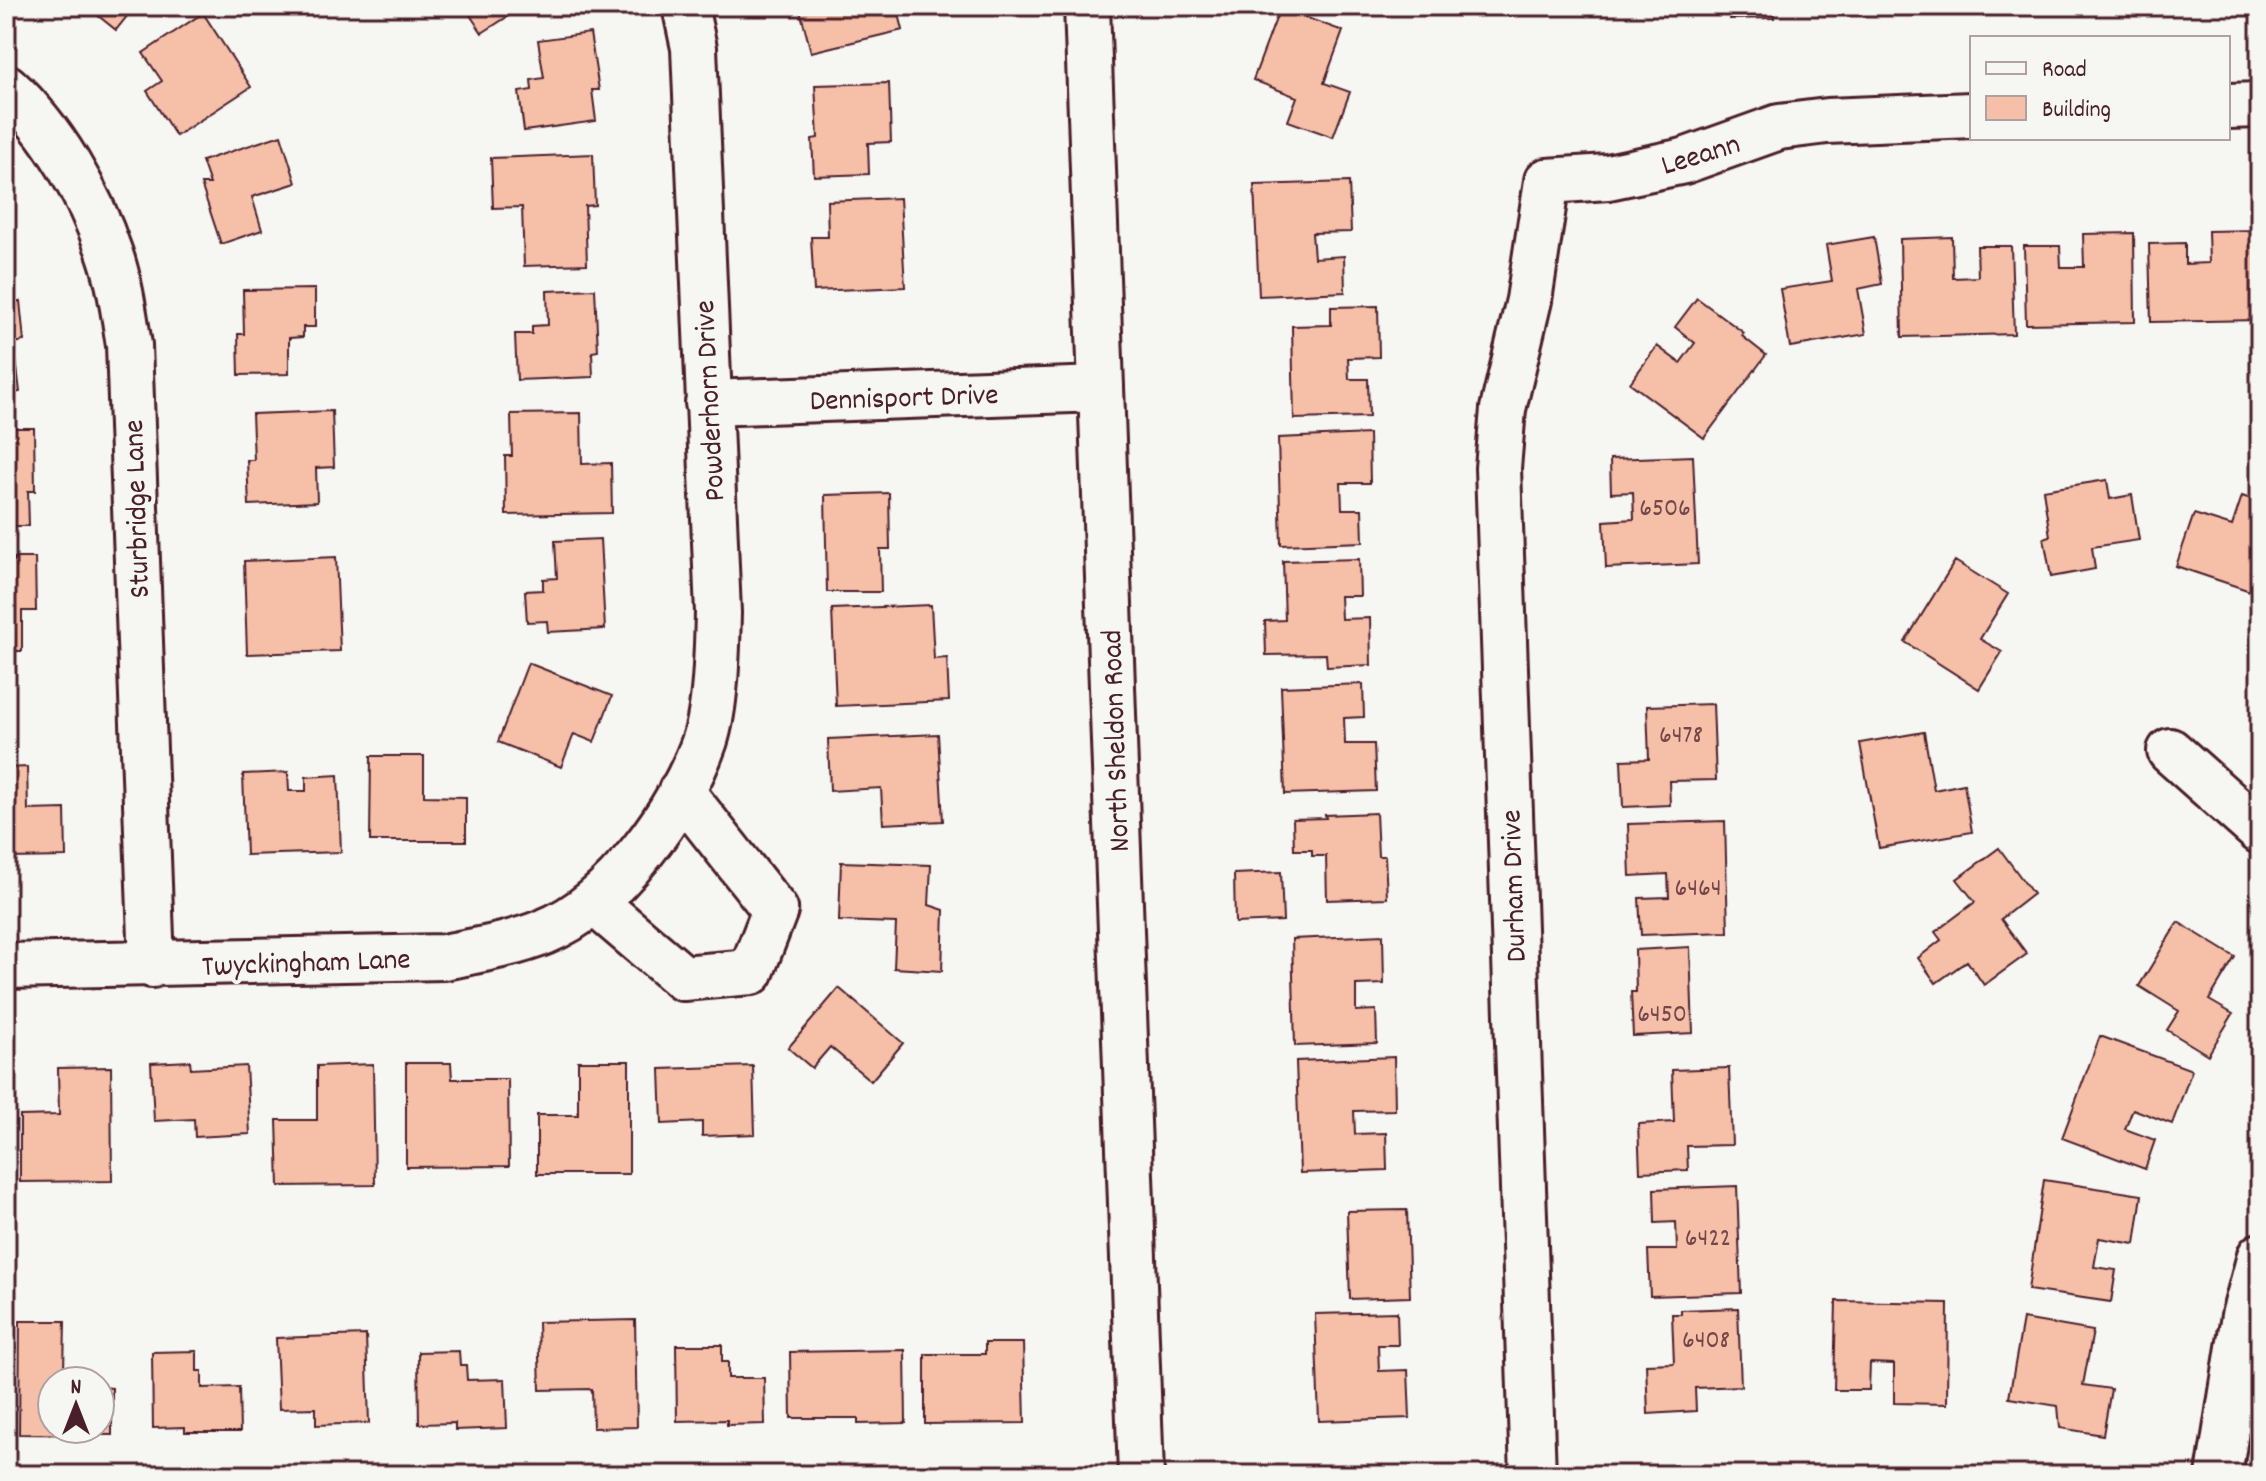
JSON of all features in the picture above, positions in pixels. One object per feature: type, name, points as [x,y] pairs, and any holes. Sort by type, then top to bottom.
[{"type":"street","name":"Powderhorn Drive","points":[[641,852],[681,791],[706,737],[717,661],[718,613],[694,48],[685,6]]},
{"type":"street","name":"North Sheldon Road","points":[[1087,6],[1141,1475]]},
{"type":"street","name":"Sturbridge Lane","points":[[6,87],[57,147],[80,184],[110,253],[121,296],[129,345],[152,965]]},
{"type":"street","points":[[2230,106],[2260,105]]},
{"type":"street","name":"Leeann","points":[[1529,300],[1547,181],[1608,177],[1684,161],[1779,127],[1827,121],[1970,115]]},
{"type":"street","name":"Durham Drive","points":[[1529,300],[1503,409],[1498,468],[1533,1475]]},
{"type":"street","name":"Dennisport Drive","points":[[708,403],[1101,389]]},
{"type":"street","points":[[2170,751],[2260,831]]},
{"type":"street","points":[[594,902],[683,978],[751,972],[775,910],[681,791]]},
{"type":"street","name":"Twyckingham Lane","points":[[6,966],[444,957],[514,942],[547,931],[594,902],[641,852]]},
{"type":"street","points":[[2219,1475],[2244,1316],[2260,1256]]},
{"type":"building","points":[[86,6],[135,6],[116,30]]},
{"type":"building","points":[[464,6],[524,6],[482,33]]},
{"type":"building","points":[[799,6],[897,6],[903,30],[811,52]]},
{"type":"building","points":[[1687,6],[1773,6],[1774,18],[1730,19],[1730,14],[1687,15]]},
{"type":"building","points":[[1280,8],[1343,31],[1324,83],[1350,92],[1333,137],[1288,121],[1297,97],[1253,80]]},
{"type":"building","points":[[203,13],[251,87],[176,136],[147,91],[162,81],[143,53]]},
{"type":"building","points":[[590,33],[599,90],[592,90],[596,121],[524,131],[519,92],[532,90],[531,80],[544,78],[538,40]]},
{"type":"building","points":[[889,83],[891,142],[868,143],[869,174],[814,176],[812,139],[818,138],[815,85]]},
{"type":"building","points":[[281,135],[296,183],[252,197],[262,230],[221,244],[201,184],[210,184],[202,161]]},
{"type":"building","points":[[593,154],[595,205],[585,206],[587,264],[524,266],[522,207],[493,208],[491,158]]},
{"type":"building","points":[[1349,182],[1351,232],[1312,233],[1314,258],[1344,256],[1345,292],[1259,296],[1254,185]]},
{"type":"building","points":[[900,198],[905,287],[814,291],[811,237],[828,237],[827,201]]},
{"type":"building","points":[[2258,230],[2260,320],[2151,322],[2149,244],[2185,243],[2185,264],[2209,263],[2208,231]]},
{"type":"building","points":[[2134,233],[2135,322],[2026,324],[2024,246],[2060,246],[2061,267],[2084,267],[2083,234]]},
{"type":"building","points":[[1874,237],[1882,284],[1858,289],[1866,334],[1790,347],[1780,289],[1832,281],[1826,245]]},
{"type":"building","points":[[1952,237],[1953,278],[1978,277],[1977,246],[2011,246],[2014,334],[1902,337],[1900,239]]},
{"type":"building","points":[[315,289],[315,327],[303,327],[303,337],[289,338],[289,374],[239,375],[238,334],[244,334],[243,290]]},
{"type":"building","points":[[595,289],[598,351],[592,352],[593,377],[517,380],[515,334],[532,334],[532,326],[548,325],[547,291]]},
{"type":"building","points":[[1697,298],[1744,333],[1742,336],[1766,355],[1704,438],[1630,383],[1657,346],[1680,363],[1695,343],[1675,327]]},
{"type":"building","points":[[20,301],[24,341],[14,343],[20,392],[6,394],[6,303]]},
{"type":"building","points":[[1378,306],[1379,357],[1348,358],[1349,379],[1368,379],[1369,417],[1294,419],[1292,326],[1331,325],[1331,307]]},
{"type":"building","points":[[332,411],[334,467],[316,468],[317,502],[249,505],[247,460],[254,460],[252,414]]},
{"type":"building","points":[[581,413],[582,464],[611,463],[612,513],[506,515],[505,456],[512,456],[511,414]]},
{"type":"building","points":[[6,428],[34,428],[35,491],[28,491],[29,526],[6,526]]},
{"type":"building","points":[[1369,434],[1370,483],[1341,483],[1342,509],[1362,509],[1363,542],[1281,545],[1278,438]]},
{"type":"building","points":[[1693,456],[1698,564],[1606,568],[1604,521],[1634,519],[1633,492],[1611,493],[1610,459]]},
{"type":"building","points":[[2107,480],[2110,499],[2132,495],[2139,540],[2092,547],[2095,569],[2051,577],[2044,538],[2050,536],[2043,490]]},
{"type":"building","points":[[889,493],[890,549],[880,549],[881,592],[827,592],[825,495]]},
{"type":"building","points":[[2242,496],[2260,502],[2260,580],[2256,593],[2176,566],[2194,514],[2232,526]]},
{"type":"building","points":[[600,539],[605,629],[548,632],[547,621],[527,622],[525,591],[543,590],[543,579],[557,578],[555,541]]},
{"type":"building","points":[[336,557],[340,651],[247,654],[244,561]]},
{"type":"building","points":[[14,558],[35,558],[36,611],[22,611],[22,651],[6,651],[6,561],[14,561]]},
{"type":"building","points":[[1359,559],[1360,596],[1340,596],[1341,619],[1370,618],[1371,665],[1327,667],[1326,654],[1266,655],[1265,621],[1285,620],[1283,561]]},
{"type":"building","points":[[1955,561],[2008,594],[1980,639],[2002,652],[1979,689],[1905,642]]},
{"type":"building","points":[[931,605],[934,659],[947,658],[949,701],[836,706],[832,609]]},
{"type":"building","points":[[528,663],[612,696],[594,742],[574,734],[561,767],[498,742]]},
{"type":"building","points":[[1363,684],[1364,717],[1344,718],[1345,744],[1374,744],[1376,791],[1285,794],[1281,687]]},
{"type":"building","points":[[1713,704],[1716,780],[1669,781],[1670,805],[1623,807],[1621,760],[1649,759],[1647,706]]},
{"type":"building","points":[[1924,732],[1934,790],[1964,784],[1972,832],[1879,848],[1860,743]]},
{"type":"building","points":[[938,734],[943,821],[883,824],[881,788],[830,791],[828,739]]},
{"type":"building","points":[[371,756],[424,756],[424,796],[466,797],[466,841],[370,841]]},
{"type":"building","points":[[27,767],[28,810],[65,809],[66,857],[7,858],[6,865],[6,768]]},
{"type":"building","points":[[288,772],[289,791],[306,791],[306,777],[338,775],[341,852],[246,855],[243,774]]},
{"type":"building","points":[[1376,813],[1378,856],[1385,856],[1387,898],[1327,900],[1326,856],[1312,856],[1312,850],[1294,850],[1293,819]]},
{"type":"building","points":[[1725,821],[1728,932],[1641,935],[1639,898],[1669,897],[1668,874],[1630,876],[1628,824]]},
{"type":"building","points":[[1999,848],[2033,894],[2001,919],[2027,954],[1984,985],[1967,961],[1936,983],[1918,958],[1941,940],[1935,932],[1975,902],[1957,879]]},
{"type":"building","points":[[841,862],[931,865],[929,905],[944,910],[942,971],[894,968],[896,923],[839,921]]},
{"type":"building","points":[[1281,872],[1283,921],[1235,923],[1234,874]]},
{"type":"building","points":[[2178,922],[2235,957],[2209,1000],[2233,1014],[2208,1055],[2167,1030],[2179,1011],[2139,986]]},
{"type":"building","points":[[1383,935],[1384,984],[1356,985],[1356,1011],[1376,1010],[1377,1043],[1295,1046],[1292,939]]},
{"type":"building","points":[[1690,947],[1693,1033],[1633,1036],[1631,992],[1636,992],[1635,950]]},
{"type":"building","points":[[839,988],[903,1043],[871,1081],[830,1047],[812,1068],[788,1048]]},
{"type":"building","points":[[2100,1036],[2192,1070],[2172,1124],[2133,1109],[2125,1129],[2155,1140],[2145,1169],[2062,1138]]},
{"type":"building","points":[[1394,1057],[1395,1110],[1354,1111],[1355,1134],[1386,1133],[1387,1170],[1300,1173],[1296,1061]]},
{"type":"building","points":[[190,1061],[191,1069],[246,1066],[250,1134],[195,1137],[194,1119],[154,1121],[151,1063]]},
{"type":"building","points":[[578,1061],[629,1061],[629,1174],[537,1174],[537,1115],[578,1115]]},
{"type":"building","points":[[406,1063],[451,1063],[452,1079],[508,1079],[509,1166],[406,1167]]},
{"type":"building","points":[[373,1064],[375,1185],[279,1186],[277,1120],[317,1120],[317,1066]]},
{"type":"building","points":[[753,1066],[755,1134],[702,1136],[702,1122],[662,1124],[660,1069]]},
{"type":"building","points":[[111,1067],[112,1181],[20,1182],[20,1116],[59,1115],[58,1068]]},
{"type":"building","points":[[1729,1068],[1732,1145],[1687,1146],[1688,1170],[1640,1172],[1638,1124],[1674,1122],[1672,1070]]},
{"type":"building","points":[[2044,1180],[2142,1195],[2135,1244],[2099,1238],[2094,1267],[2116,1270],[2111,1302],[2028,1290]]},
{"type":"building","points":[[1737,1186],[1741,1293],[1650,1296],[1648,1250],[1677,1250],[1676,1222],[1655,1223],[1654,1189]]},
{"type":"building","points":[[1407,1210],[1410,1297],[1350,1299],[1347,1211]]},
{"type":"building","points":[[1836,1301],[1948,1303],[1947,1404],[1894,1403],[1894,1364],[1870,1363],[1869,1390],[1834,1390]]},
{"type":"building","points":[[1738,1308],[1741,1386],[1695,1388],[1696,1411],[1648,1414],[1646,1364],[1674,1363],[1672,1314],[1681,1314],[1681,1310]]},
{"type":"building","points":[[1397,1312],[1398,1345],[1378,1345],[1379,1371],[1408,1370],[1410,1418],[1319,1421],[1315,1314]]},
{"type":"building","points":[[2023,1319],[2093,1331],[2083,1385],[2111,1389],[2103,1435],[2060,1428],[2058,1406],[2009,1398]]},
{"type":"building","points":[[635,1320],[637,1427],[593,1428],[592,1389],[540,1390],[538,1322]]},
{"type":"building","points":[[20,1321],[65,1321],[64,1365],[36,1365],[36,1434],[19,1434]]},
{"type":"building","points":[[366,1335],[369,1423],[316,1425],[316,1408],[279,1409],[276,1338]]},
{"type":"building","points":[[985,1343],[1023,1343],[1025,1423],[925,1424],[925,1354],[985,1354]]},
{"type":"building","points":[[676,1345],[722,1345],[722,1362],[728,1362],[728,1378],[764,1378],[765,1424],[727,1425],[727,1420],[677,1421]]},
{"type":"building","points":[[905,1350],[906,1423],[858,1424],[858,1418],[791,1418],[790,1352]]},
{"type":"building","points":[[197,1351],[197,1371],[202,1371],[202,1388],[239,1387],[240,1432],[185,1432],[185,1427],[153,1428],[152,1352]]},
{"type":"building","points":[[459,1351],[460,1365],[466,1365],[467,1380],[505,1379],[507,1428],[455,1430],[455,1423],[419,1424],[418,1352]]}]
